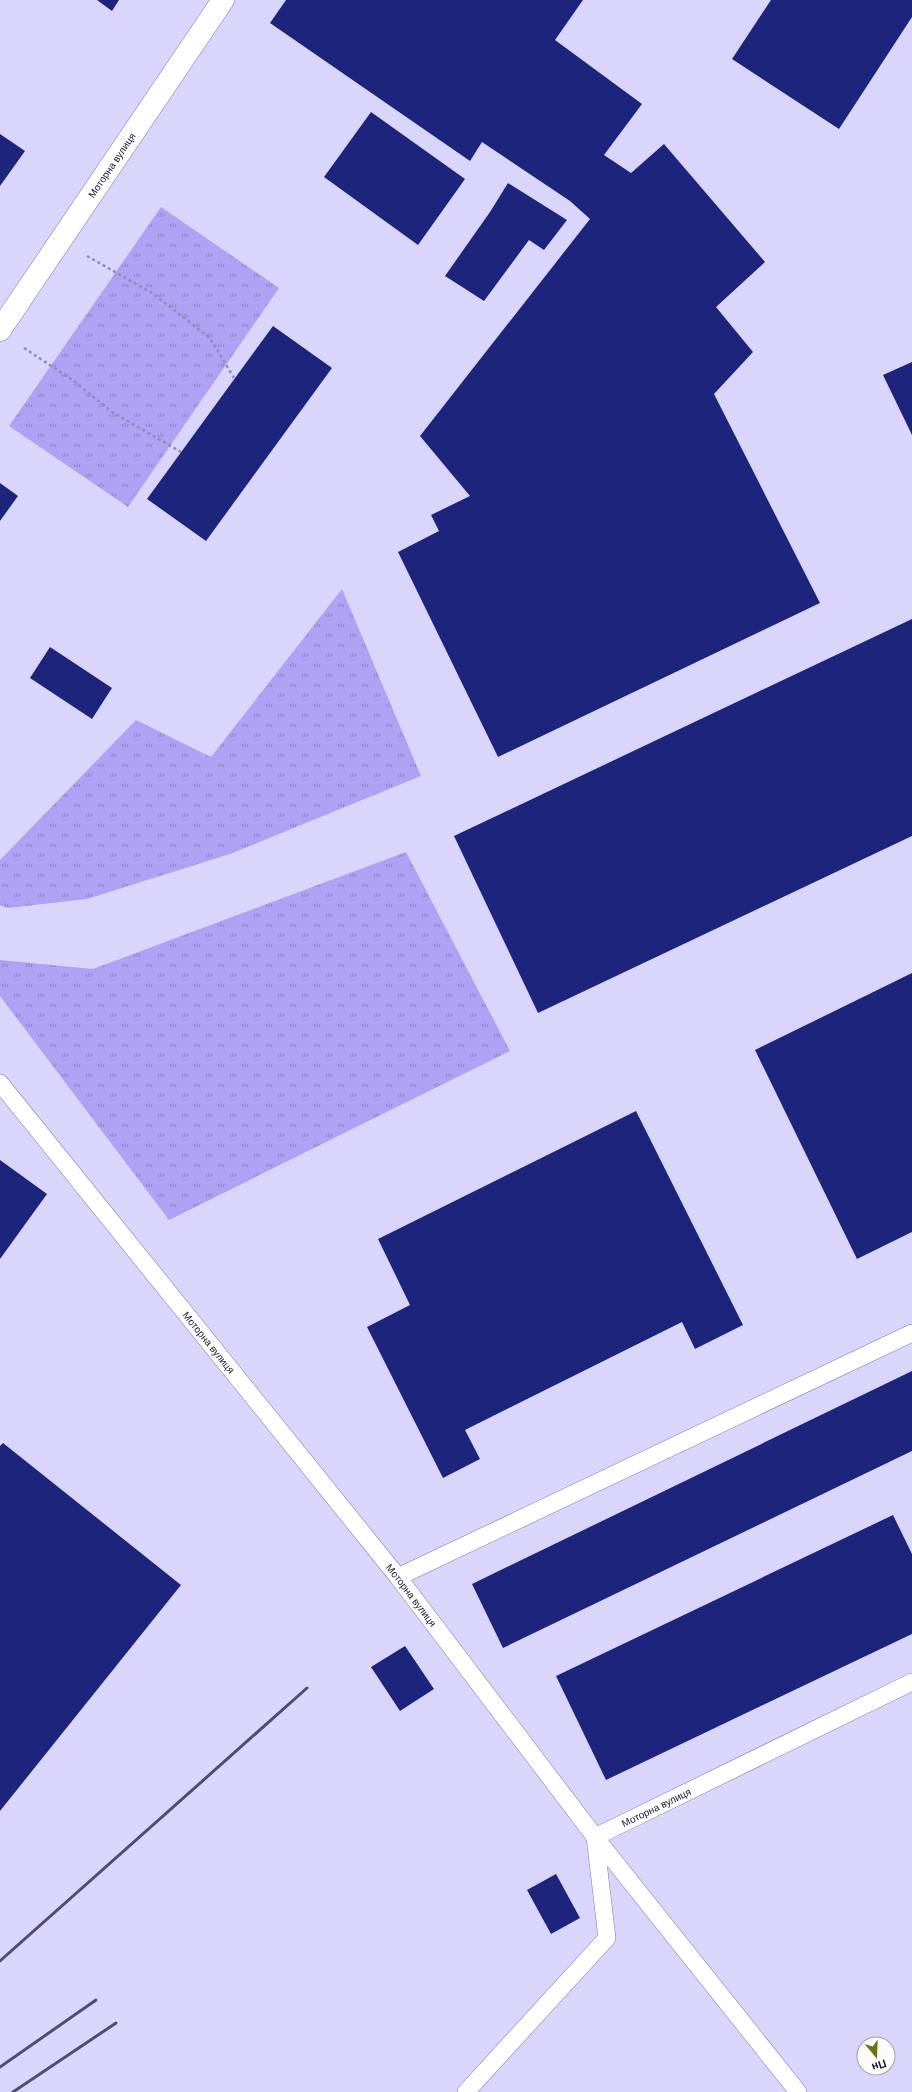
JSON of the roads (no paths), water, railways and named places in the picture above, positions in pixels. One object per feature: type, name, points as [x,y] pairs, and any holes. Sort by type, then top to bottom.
[{"type":"street","name":"Моторна вулиця","points":[[0,330],[224,0]]},
{"type":"lane","name":"Моторна вулиця","points":[[0,1083],[398,1577],[595,1837],[912,1682]]},
{"type":"lane","points":[[398,1577],[912,1333]]},
{"type":"lane","points":[[466,2092],[606,1938],[595,1837]]},
{"type":"lane","points":[[595,1837],[798,2092]]},
{"type":"railway","points":[[0,1961],[307,1688]]},
{"type":"railway","points":[[0,2067],[96,2000]]},
{"type":"railway","points":[[13,2092],[116,2023]]}]
